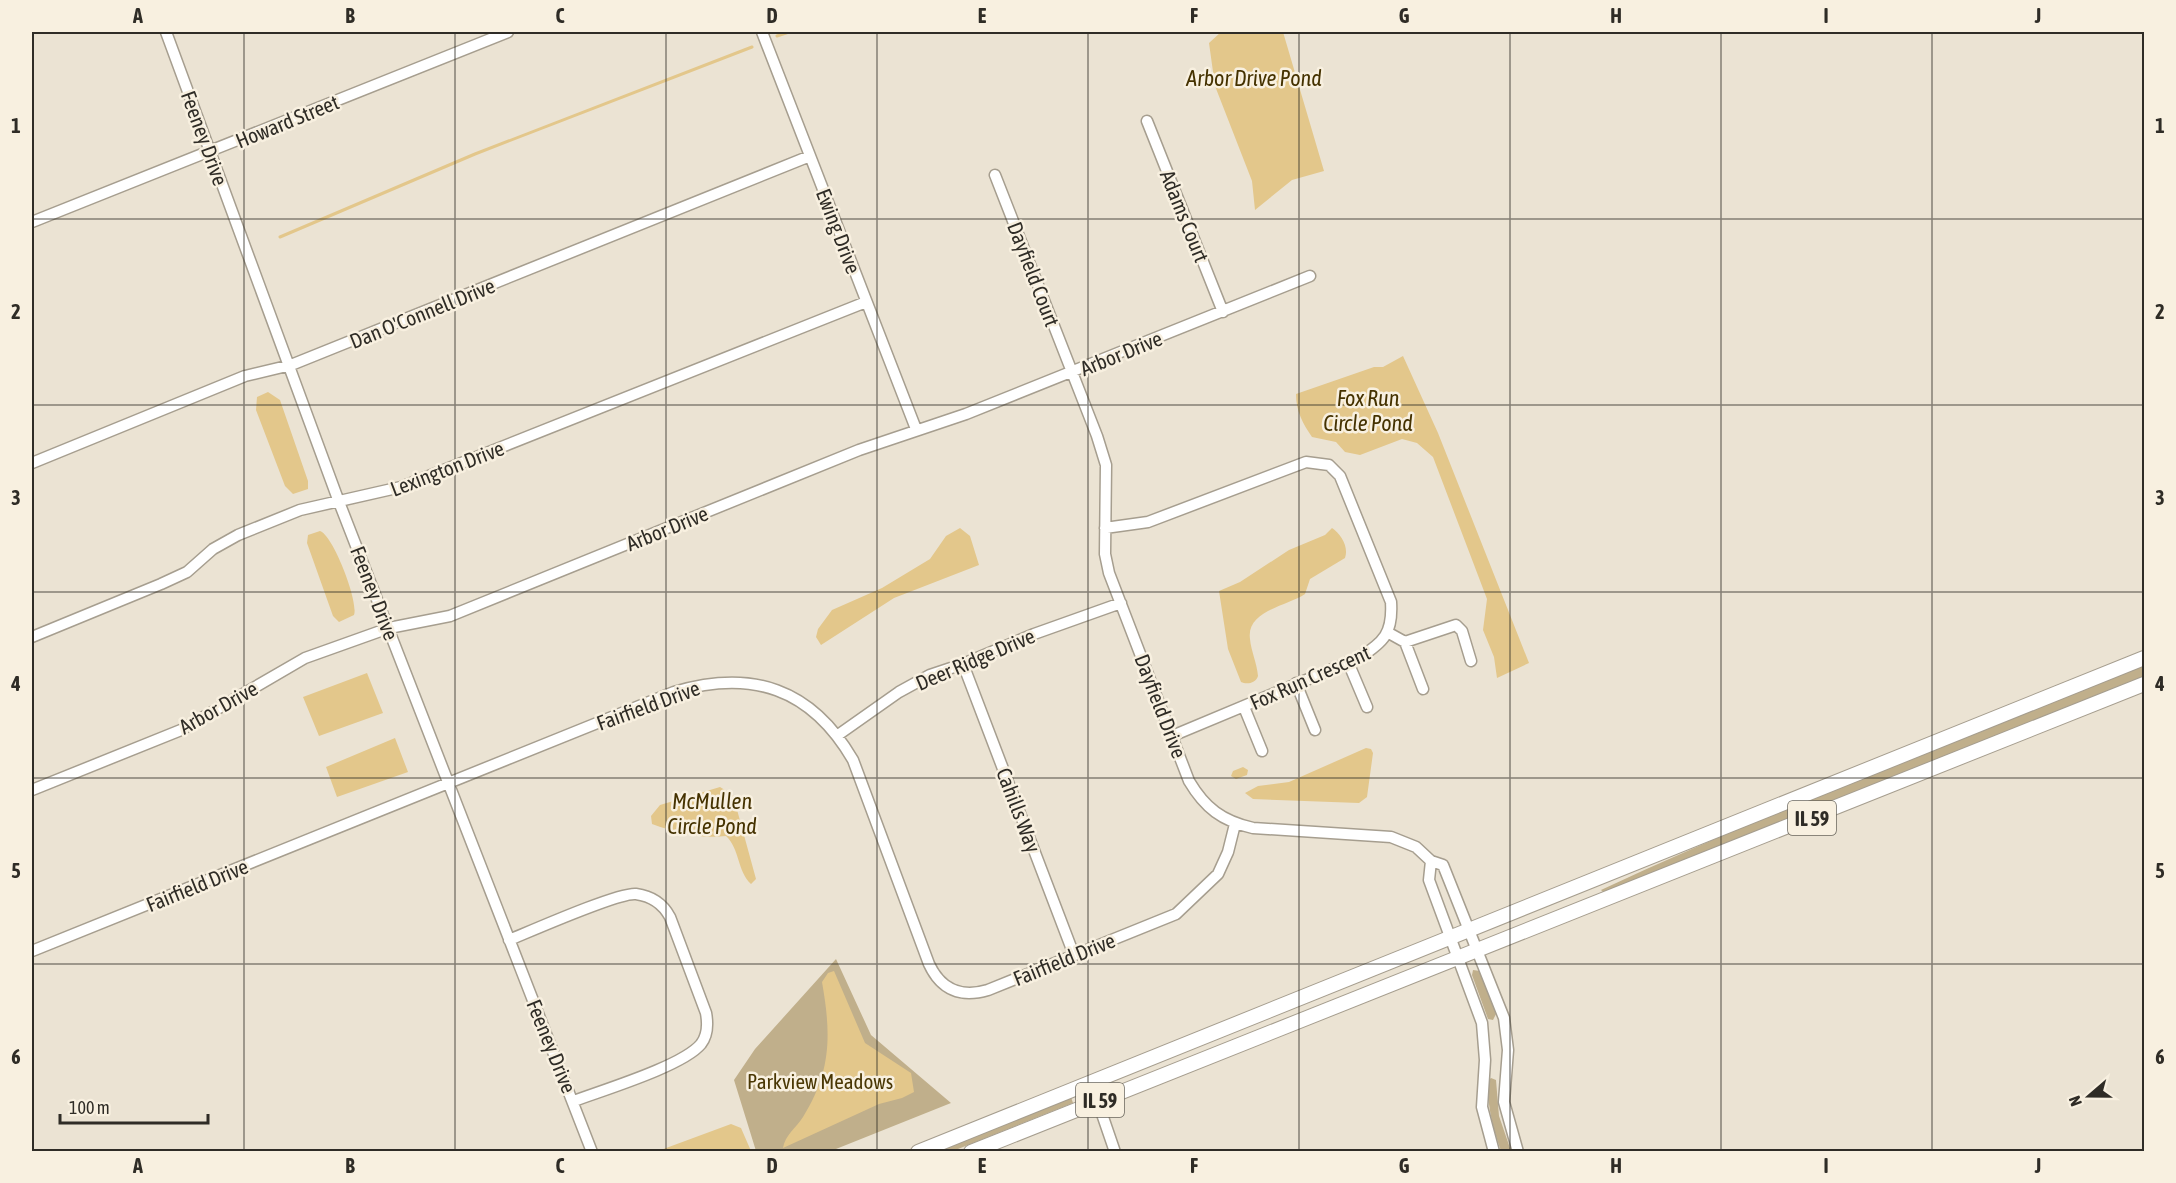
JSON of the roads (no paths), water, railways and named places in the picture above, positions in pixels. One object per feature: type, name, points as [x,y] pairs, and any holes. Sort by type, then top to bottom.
[{"type":"main road","name":"IL 59","points":[[918,1152],[1472,931],[1854,773],[2145,658]]},
{"type":"main road","name":"IL 59","points":[[971,1152],[2145,684]]},
{"type":"street","name":"Feeney Drive","points":[[166,32],[291,365],[339,502],[592,1152]]},
{"type":"street","name":"Howard Street","points":[[32,221],[508,32]]},
{"type":"street","name":"Ewing Drive","points":[[762,32],[916,429]]},
{"type":"street","name":"Adams Court","points":[[1147,121],[1223,312]]},
{"type":"street","name":"Dan O'Connell Drive","points":[[32,463],[245,376],[291,365],[810,156]]},
{"type":"street","name":"Dayfield Court","points":[[995,175],[1072,372]]},
{"type":"street","name":"Arbor Drive","points":[[32,790],[181,730],[305,658],[388,628],[450,616],[916,429],[966,414],[1310,276]]},
{"type":"street","name":"Lexington Drive","points":[[32,637],[187,572],[213,549],[237,535],[300,510],[401,488],[866,302]]},
{"type":"street","name":"Dayfield Drive","points":[[1072,372],[1106,465],[1105,528],[1109,573],[1189,781],[1201,801],[1219,816],[1235,824],[1253,828],[1391,837],[1416,847],[1431,861],[1443,865],[1472,931],[1504,1018],[1508,1050],[1504,1102],[1518,1152]]},
{"type":"street","name":"Fox Run Crescent","points":[[1105,528],[1148,522],[1306,462],[1329,465],[1340,476],[1391,602],[1392,622],[1381,645],[1348,662],[1172,736]]},
{"type":"street","name":"Deer Ridge Drive","points":[[838,735],[899,692],[930,675],[1121,603]]},
{"type":"street","points":[[1405,642],[1456,625],[1462,632],[1471,661]]},
{"type":"street","points":[[1387,632],[1405,642],[1423,689]]},
{"type":"street","points":[[1348,662],[1367,707]]},
{"type":"street","name":"Cahills Way","points":[[963,664],[1074,955]]},
{"type":"street","name":"Fairfield Drive","points":[[32,951],[674,692],[706,683],[740,682],[774,690],[800,700],[838,735],[853,760],[929,964],[946,987],[963,994],[978,993],[1176,914],[1218,874],[1228,852],[1235,824]]},
{"type":"street","points":[[1296,683],[1315,730]]},
{"type":"street","points":[[1244,707],[1262,751]]},
{"type":"street","points":[[1431,861],[1429,880],[1482,1023],[1485,1060],[1482,1107],[1494,1152]]},
{"type":"street","points":[[509,939],[631,894],[653,899],[663,906],[669,917],[706,1013],[708,1024],[702,1043],[683,1058],[574,1101]]},
{"type":"street","points":[[1091,1082],[1115,1152]]},
{"type":"water","name":"Arbor Drive Pond","points":[[1221,32],[1283,32],[1324,171],[1292,180],[1255,210],[1252,181],[1215,86],[1209,43]]},
{"type":"water","name":"Fox Run Circle Pond","points":[[1403,356],[1438,433],[1529,663],[1497,678],[1494,657],[1483,630],[1487,599],[1433,457],[1417,443],[1402,439],[1360,455],[1345,452],[1336,442],[1312,437],[1299,412],[1296,394],[1374,367],[1383,367]]},
{"type":"water","points":[[268,392],[280,400],[308,481],[308,489],[293,494],[285,486],[256,410],[257,397]]},
{"type":"water","points":[[960,528],[970,536],[979,565],[894,598],[821,645],[816,637],[818,629],[832,610],[882,588],[930,559],[946,536]]},
{"type":"water","points":[[1332,528],[1343,541],[1346,550],[1345,558],[1310,579],[1305,594],[1269,610],[1254,622],[1250,630],[1250,639],[1258,676],[1251,683],[1241,682],[1228,649],[1219,591],[1240,582],[1289,550],[1325,535]]},
{"type":"water","points":[[320,531],[332,544],[338,556],[353,597],[354,615],[339,622],[333,616],[307,543],[308,535]]},
{"type":"water","points":[[367,673],[383,713],[319,736],[303,697]]},
{"type":"water","points":[[395,738],[408,772],[337,797],[326,767]]},
{"type":"water","points":[[1366,748],[1371,749],[1373,753],[1367,797],[1359,803],[1253,799],[1245,793],[1258,786],[1289,782]]},
{"type":"water","points":[[1243,767],[1248,770],[1247,775],[1236,779],[1231,776],[1233,771]]},
{"type":"water","name":"McMullen Circle Pond","points":[[720,787],[733,795],[756,879],[751,884],[743,873],[731,841],[726,836],[707,837],[688,834],[652,824],[651,816],[660,805]]},
{"type":"water","points":[[834,971],[865,1043],[911,1073],[914,1092],[879,1104],[783,1148],[786,1139],[813,1100],[824,1068],[828,1035],[822,982],[828,973]]},
{"type":"water","points":[[731,1124],[741,1128],[751,1151],[658,1151]]},
{"type":"waterway","points":[[777,36],[789,32]]},
{"type":"waterway","points":[[280,237],[475,154],[752,47]]},
{"type":"park label","name":"Parkview Meadows","points":[[820,1081]]}]
